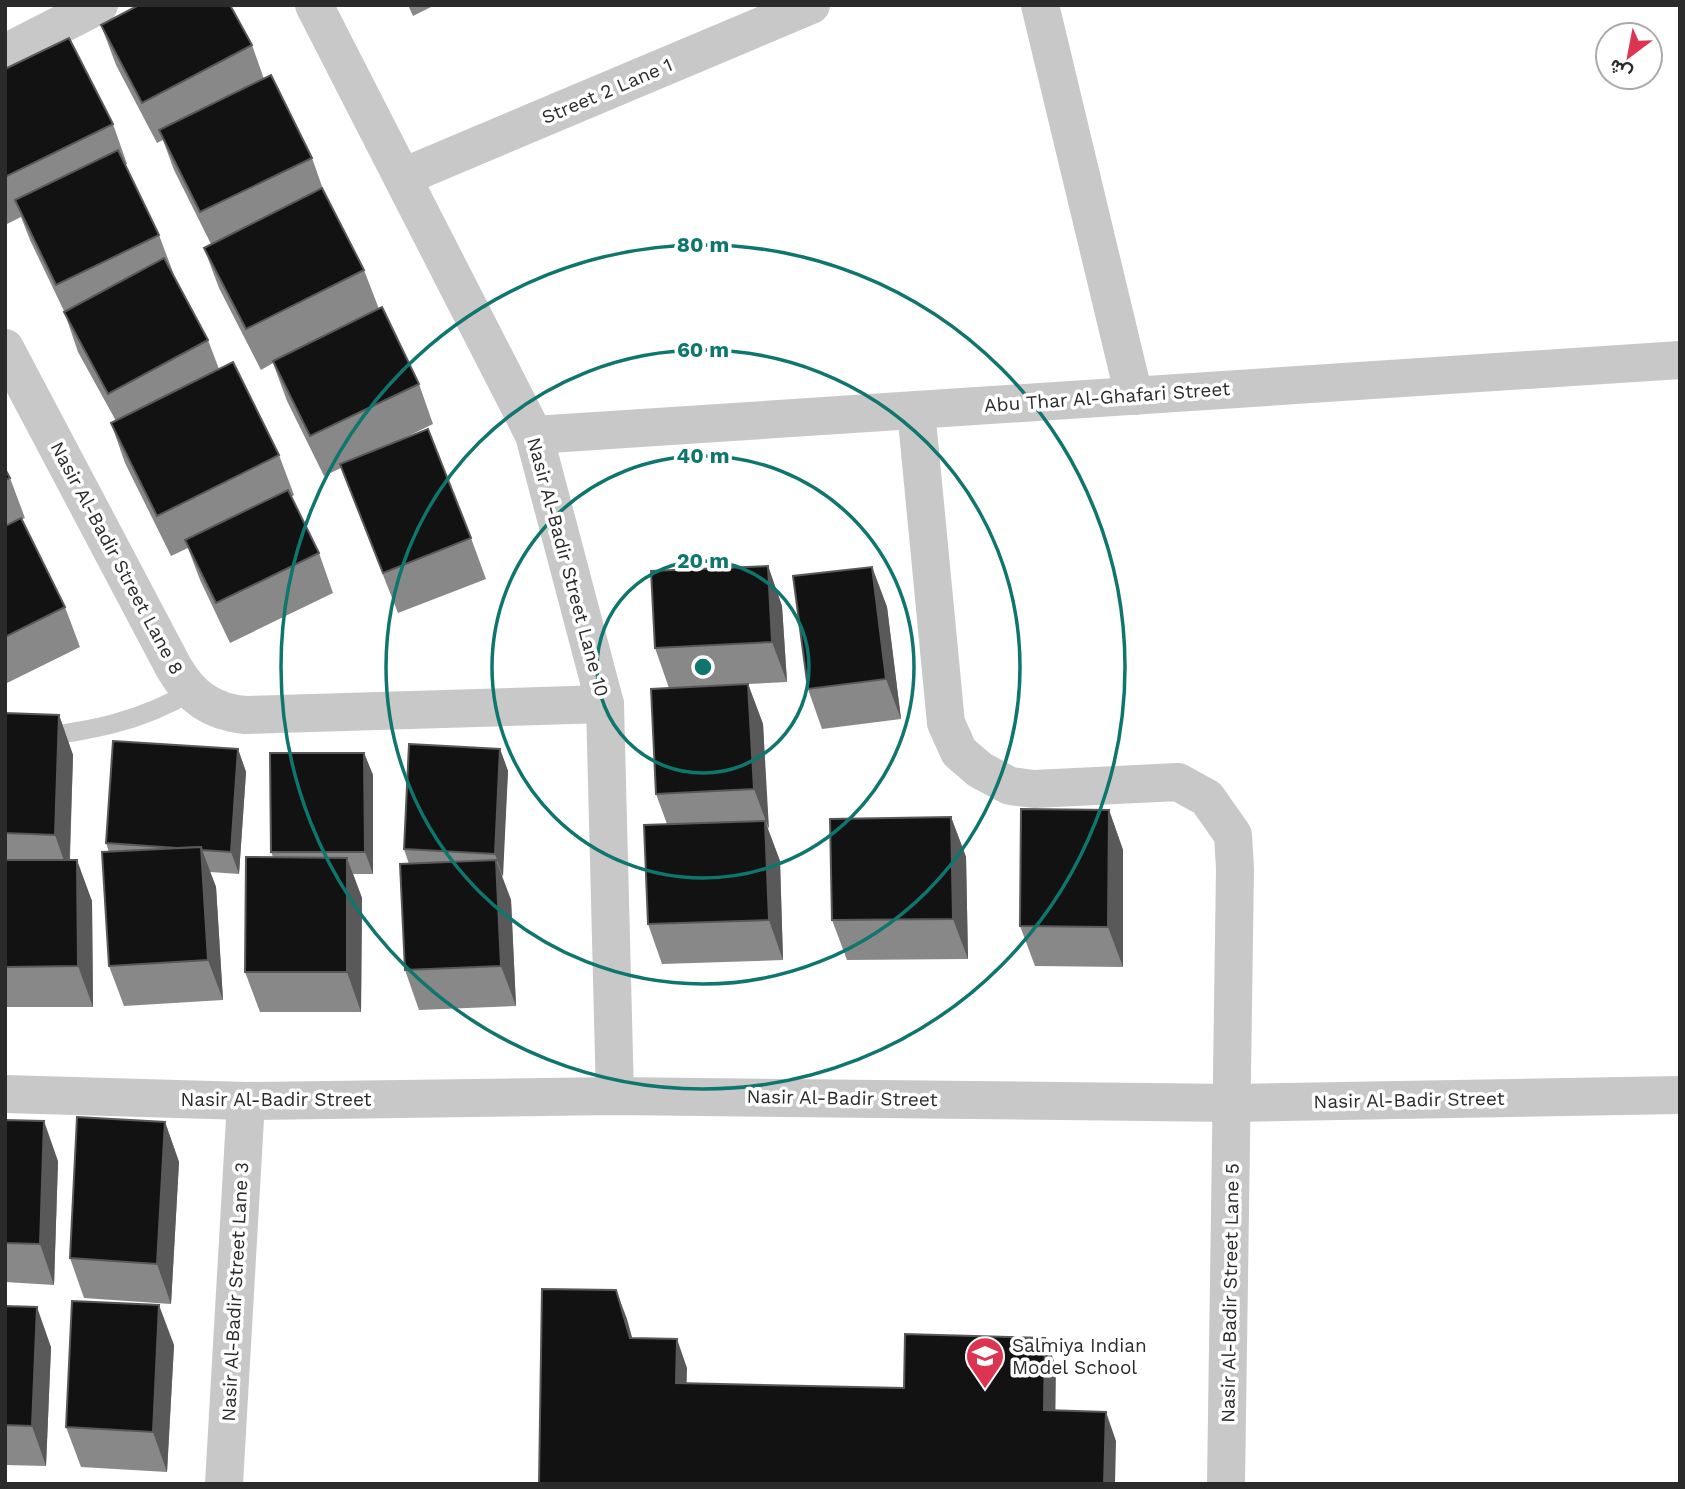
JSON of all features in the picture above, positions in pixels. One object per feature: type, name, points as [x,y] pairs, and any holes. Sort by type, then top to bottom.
[{"type":"street","points":[[5,53],[99,5]]},
{"type":"street","name":"Nasir Al-Badir Street Lane 10","points":[[314,5],[534,435],[605,704],[615,1096]]},
{"type":"street","name":"Street 2 Lane 1","points":[[403,177],[811,5]]},
{"type":"street","points":[[1040,5],[1134,396]]},
{"type":"street","name":"Nasir Al-Badir Street Lane 8","points":[[5,348],[174,668],[190,692],[215,709],[245,715],[605,704]]},
{"type":"street","name":"Abu Thar Al-Ghafari Street","points":[[534,435],[1680,360]]},
{"type":"street","name":"Nasir Al-Badir Street Lane 5","points":[[916,410],[946,723],[959,752],[979,770],[1010,786],[1034,789],[1178,782],[1207,797],[1233,835],[1234,1103],[1226,1484]]},
{"type":"street","name":"Nasir Al-Badir Street","points":[[5,1094],[246,1101],[615,1096],[1234,1103],[1680,1095]]},
{"type":"street","name":"Nasir Al-Badir Street Lane 3","points":[[224,1484],[246,1101]]},
{"type":"lane","points":[[5,743],[117,724],[167,706],[190,692]]},
{"type":"building","points":[[139,5],[230,5],[252,45],[142,103],[101,25]]},
{"type":"building","points":[[69,38],[113,124],[5,177],[5,69]]},
{"type":"building","points":[[271,75],[312,158],[200,212],[159,130]]},
{"type":"building","points":[[118,150],[159,235],[56,285],[15,200]]},
{"type":"building","points":[[322,188],[364,270],[246,329],[204,248]]},
{"type":"building","points":[[164,258],[208,340],[108,394],[64,312]]},
{"type":"building","points":[[382,307],[419,384],[310,436],[273,361]]},
{"type":"building","points":[[233,362],[279,455],[157,516],[111,423]]},
{"type":"building","points":[[428,429],[471,538],[383,573],[340,464]]},
{"type":"building","points":[[288,490],[319,553],[216,603],[185,540]]},
{"type":"building","points":[[21,518],[65,607],[5,637],[5,526]]},
{"type":"building","points":[[768,566],[772,642],[655,648],[651,571]]},
{"type":"building","points":[[872,567],[886,679],[808,689],[793,576]]},
{"type":"building","points":[[748,684],[754,789],[656,794],[651,689]]},
{"type":"building","points":[[5,713],[59,715],[55,835],[5,833]]},
{"type":"building","points":[[113,741],[238,749],[231,852],[202,850],[201,847],[106,843]]},
{"type":"building","points":[[409,744],[500,749],[495,854],[404,849]]},
{"type":"building","points":[[270,753],[364,753],[365,852],[271,852]]},
{"type":"building","points":[[1021,809],[1109,810],[1108,927],[1020,926]]},
{"type":"building","points":[[951,817],[953,919],[832,920],[830,819]]},
{"type":"building","points":[[765,821],[769,920],[648,924],[644,825]]},
{"type":"building","points":[[201,847],[208,960],[109,966],[102,852]]},
{"type":"building","points":[[246,857],[347,858],[347,972],[245,972]]},
{"type":"building","points":[[5,860],[77,860],[78,966],[5,967]]},
{"type":"building","points":[[496,860],[501,966],[405,970],[400,864]]},
{"type":"building","points":[[77,1117],[165,1122],[157,1264],[70,1258]]},
{"type":"building","points":[[5,1120],[44,1121],[40,1244],[5,1243]]},
{"type":"building","name":"Salmiya Indian Model School","points":[[542,1289],[616,1290],[630,1338],[677,1339],[676,1383],[904,1388],[905,1334],[1045,1338],[1044,1410],[1106,1412],[1104,1484],[539,1484]]},
{"type":"building","points":[[72,1301],[159,1305],[153,1432],[66,1427]]},
{"type":"building","points":[[5,1306],[37,1307],[32,1426],[5,1425]]},
{"type":"place","name":"Salmiya Indian Model School","points":[[985,1390]]}]
